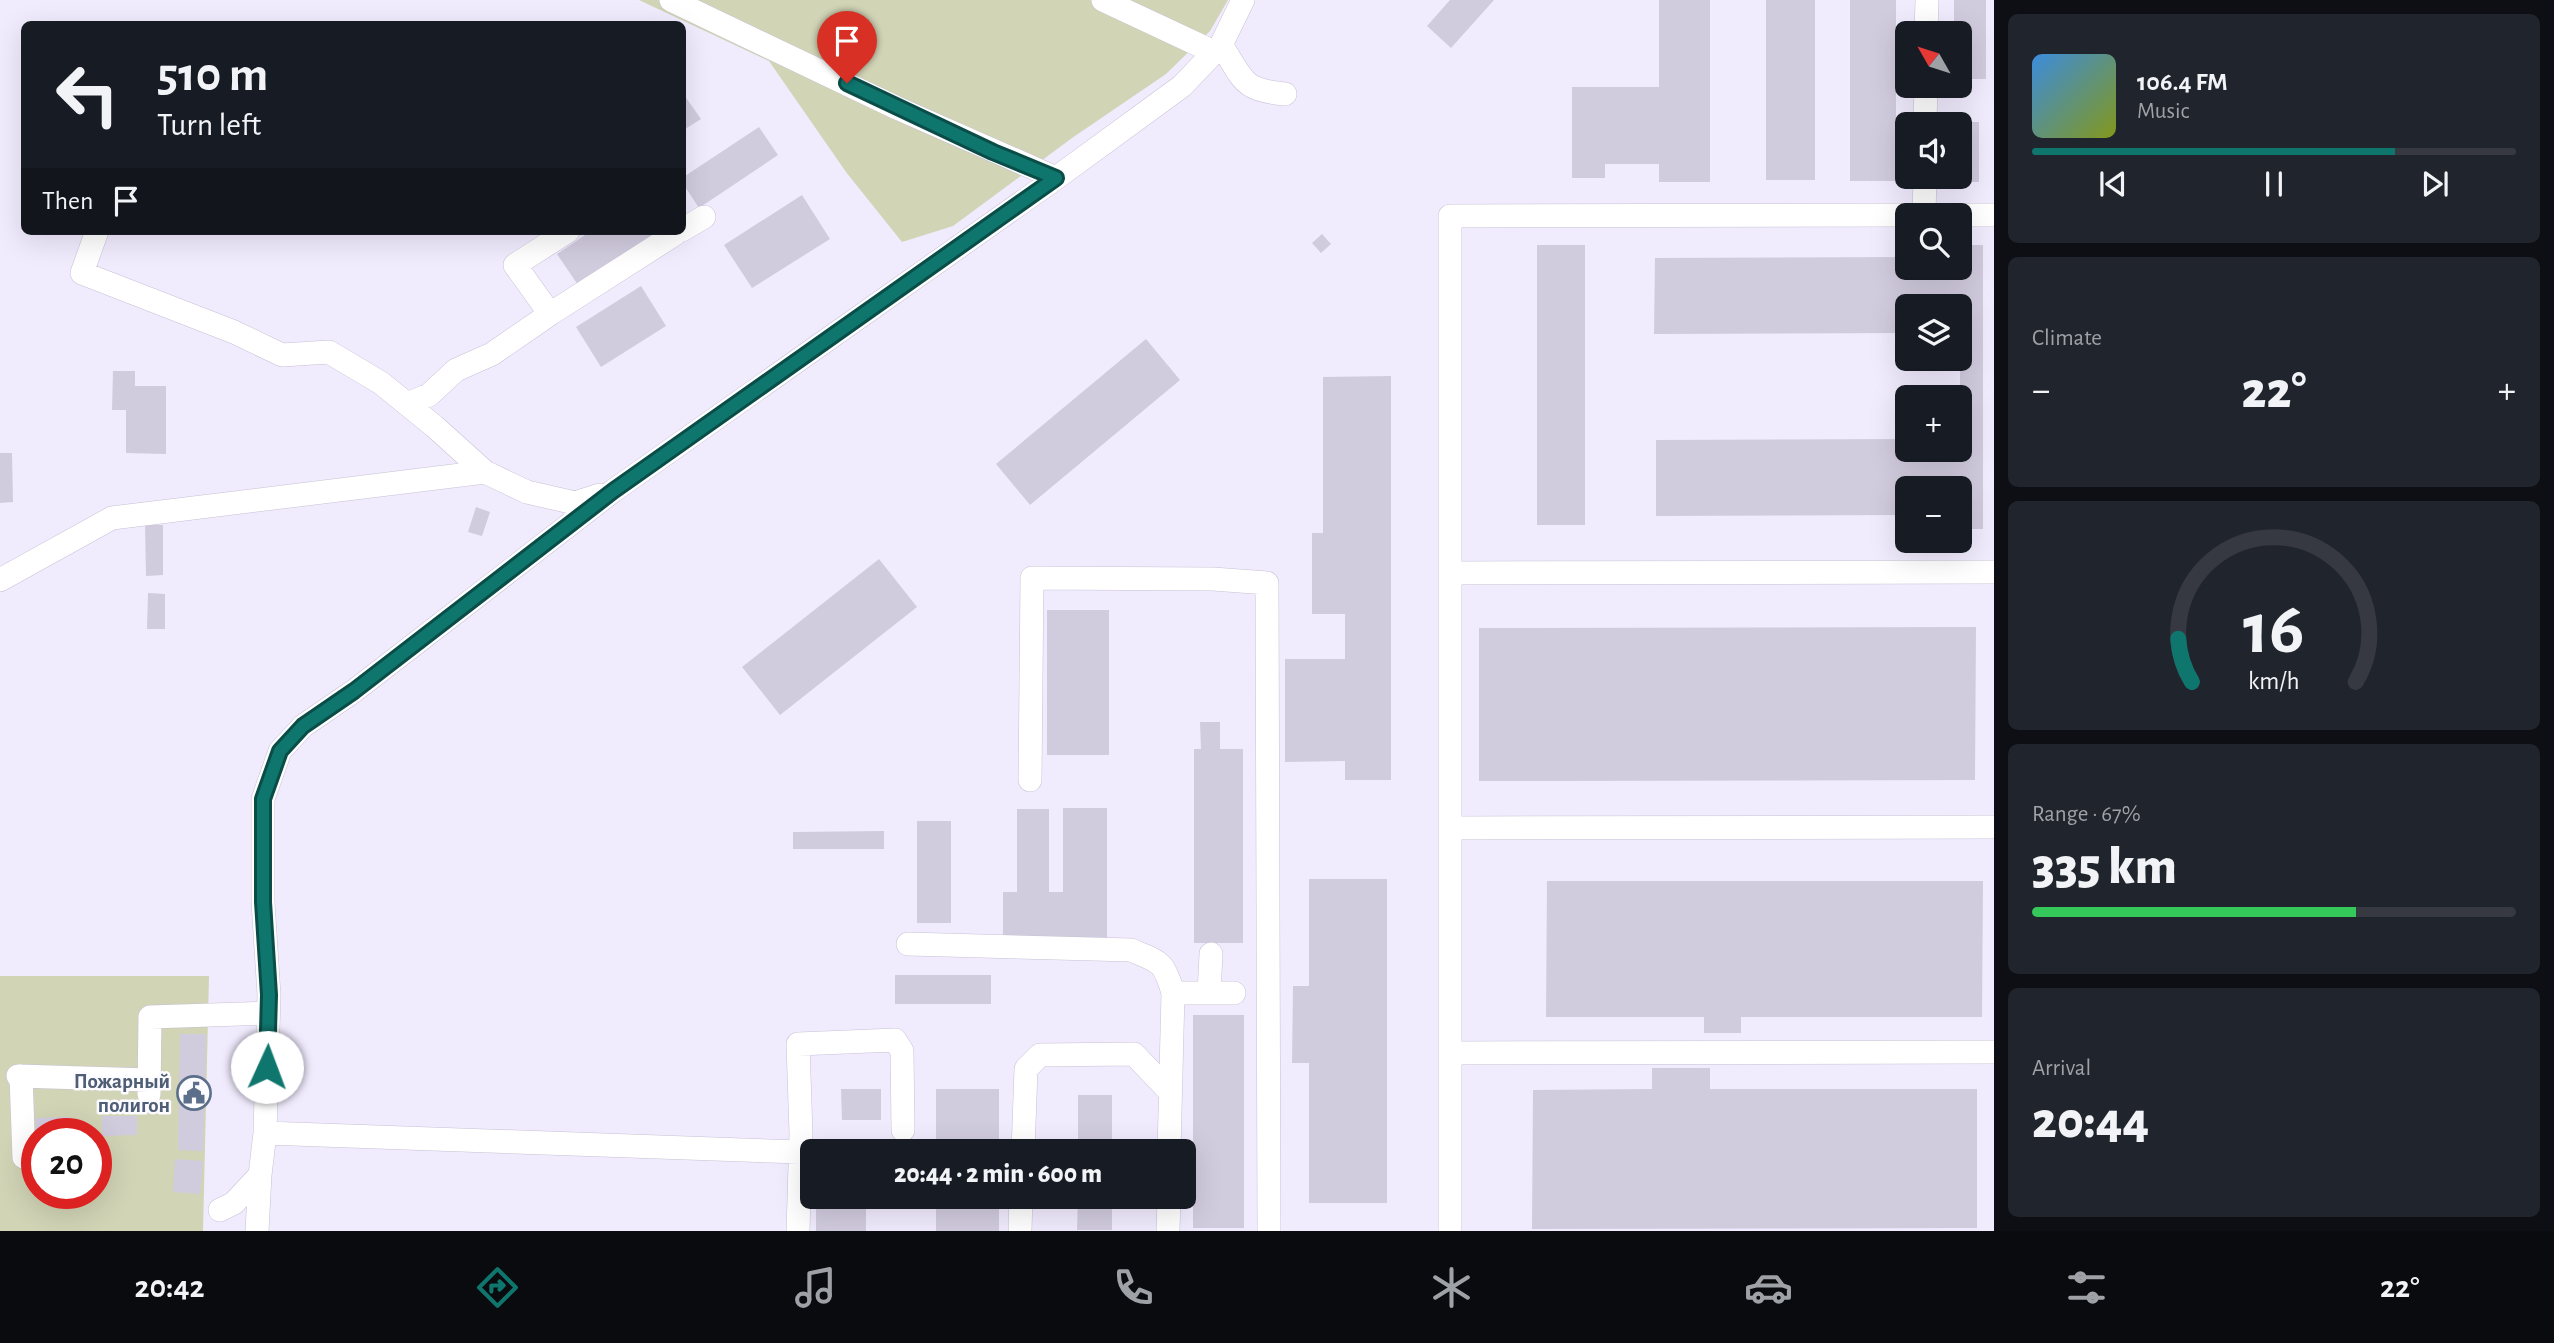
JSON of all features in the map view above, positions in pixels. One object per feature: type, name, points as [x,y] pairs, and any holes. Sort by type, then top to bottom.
[{"type":"lane","points":[[671,0],[897,108],[1056,178]]},
{"type":"lane","points":[[1103,0],[1217,48],[1242,79],[1259,92],[1285,94]]},
{"type":"lane","points":[[257,1231],[265,1133],[268,1013],[263,902],[263,799],[280,751],[303,726],[354,691],[613,491],[1182,86],[1217,48],[1243,0]]},
{"type":"lane","points":[[1926,21],[1927,0]]},
{"type":"lane","points":[[1450,1231],[1450,216],[1895,215]]},
{"type":"lane","points":[[1972,215],[1994,215]]},
{"type":"lane","points":[[686,227],[704,217]]},
{"type":"lane","points":[[96,235],[82,273],[234,332],[282,355],[329,352],[381,383],[485,472],[527,492],[575,503],[613,491]]},
{"type":"lane","points":[[550,314],[515,265],[562,235]]},
{"type":"lane","points":[[407,404],[429,395],[456,370],[492,354],[673,235]]},
{"type":"lane","points":[[0,580],[112,519],[485,472]]},
{"type":"lane","points":[[1450,573],[1994,572]]},
{"type":"lane","points":[[1030,780],[1032,578],[1213,579],[1267,583],[1269,1231]]},
{"type":"lane","points":[[1450,828],[1994,827]]},
{"type":"lane","points":[[908,944],[1131,950],[1160,962],[1168,976],[1172,993],[1169,1139]]},
{"type":"lane","points":[[1209,993],[1211,954]]},
{"type":"lane","points":[[1172,993],[1234,993]]},
{"type":"lane","points":[[22,1118],[20,1076],[149,1087],[150,1017],[268,1013]]},
{"type":"lane","points":[[798,1231],[798,1044],[895,1040],[902,1051],[904,1130]]},
{"type":"lane","points":[[1450,1053],[1994,1052]]},
{"type":"lane","points":[[1023,1139],[1026,1069],[1040,1055],[1134,1054],[1170,1093]]},
{"type":"lane","points":[[265,1133],[800,1152]]},
{"type":"lane","points":[[219,1210],[234,1203],[260,1175]]},
{"type":"lane","points":[[1020,1231],[1021,1209]]},
{"type":"lane","points":[[1168,1231],[1169,1209]]},
{"type":"green space","points":[[639,0],[1228,0],[1210,31],[1166,74],[1072,138],[953,226],[902,242],[846,172],[769,61]]},
{"type":"green space","points":[[0,976],[209,976],[203,1231],[0,1231]]},
{"type":"building","points":[[1450,0],[1494,0],[1451,48],[1427,26]]},
{"type":"building","points":[[1659,0],[1710,0],[1710,182],[1659,182],[1659,164],[1605,164],[1605,178],[1572,178],[1572,87],[1659,87]]},
{"type":"building","points":[[1766,0],[1815,0],[1815,180],[1766,180]]},
{"type":"building","points":[[1850,0],[1896,0],[1895,181],[1850,181]]},
{"type":"building","points":[[1954,0],[1986,0],[1986,79],[1972,79],[1972,21],[1954,21]]},
{"type":"building","points":[[686,98],[701,119],[686,128]]},
{"type":"building","points":[[1972,122],[1979,122],[1979,182],[1972,182]]},
{"type":"building","points":[[759,127],[778,155],[699,208],[686,188],[686,175]]},
{"type":"building","points":[[802,195],[830,239],[752,288],[724,245]]},
{"type":"building","points":[[1322,234],[1331,244],[1321,253],[1312,243]]},
{"type":"building","points":[[585,235],[652,235],[578,285],[557,254]]},
{"type":"building","points":[[1537,245],[1585,245],[1585,525],[1537,525]]},
{"type":"building","points":[[1972,245],[1983,245],[1983,529],[1972,529],[1972,476],[1895,476],[1895,515],[1656,516],[1656,440],[1895,439],[1895,462],[1972,462],[1972,385],[1960,385],[1960,371],[1972,371],[1972,294],[1895,294],[1895,333],[1654,334],[1655,258],[1895,257],[1895,280],[1972,280]]},
{"type":"building","points":[[641,286],[666,326],[601,367],[576,327]]},
{"type":"building","points":[[1146,339],[1180,380],[1030,505],[996,464]]},
{"type":"building","points":[[113,371],[135,371],[135,386],[166,386],[166,454],[126,453],[126,410],[112,410]]},
{"type":"building","points":[[1391,376],[1391,780],[1345,780],[1345,761],[1285,762],[1285,659],[1345,659],[1345,614],[1312,614],[1312,533],[1323,533],[1323,377]]},
{"type":"building","points":[[0,453],[12,453],[13,502],[0,503]]},
{"type":"building","points":[[476,507],[490,512],[482,536],[468,532]]},
{"type":"building","points":[[145,525],[163,525],[163,575],[146,576]]},
{"type":"building","points":[[879,559],[917,607],[780,715],[742,667]]},
{"type":"building","points":[[148,593],[165,594],[165,629],[147,629]]},
{"type":"building","points":[[1047,610],[1109,610],[1109,755],[1047,755]]},
{"type":"building","points":[[1976,627],[1975,780],[1479,781],[1479,628]]},
{"type":"building","points":[[1200,722],[1220,722],[1220,749],[1243,749],[1243,943],[1194,943],[1194,749],[1201,749]]},
{"type":"building","points":[[1063,808],[1107,808],[1107,938],[1003,938],[1003,892],[1017,892],[1017,809],[1049,809],[1049,892],[1063,892]]},
{"type":"building","points":[[917,821],[951,821],[951,923],[917,923]]},
{"type":"building","points":[[884,831],[884,849],[793,849],[793,832]]},
{"type":"building","points":[[1309,879],[1387,879],[1387,1203],[1309,1203],[1309,1063],[1292,1063],[1293,986],[1309,986]]},
{"type":"building","points":[[1547,881],[1983,881],[1982,1017],[1741,1017],[1741,1033],[1704,1033],[1704,1017],[1546,1017]]},
{"type":"building","points":[[895,975],[991,975],[991,1004],[895,1004]]},
{"type":"building","points":[[1193,1015],[1244,1015],[1244,1228],[1193,1228],[1193,1209],[1196,1209],[1196,1139],[1193,1139]]},
{"type":"building","points":[[180,1034],[206,1034],[203,1151],[178,1150]]},
{"type":"building","points":[[1652,1068],[1710,1068],[1710,1089],[1977,1089],[1977,1228],[1532,1229],[1533,1090],[1652,1089]]},
{"type":"building","points":[[841,1089],[881,1089],[881,1120],[842,1120]]},
{"type":"building","points":[[936,1089],[999,1089],[999,1139],[936,1139]]},
{"type":"building","points":[[1078,1095],[1112,1095],[1112,1139],[1078,1139]]},
{"type":"building","points":[[137,1116],[137,1135],[112,1136],[112,1118],[102,1118]]},
{"type":"building","points":[[175,1159],[203,1161],[200,1194],[173,1192]]},
{"type":"building","points":[[816,1209],[866,1209],[866,1231],[816,1231]]},
{"type":"building","points":[[936,1209],[999,1209],[999,1231],[936,1231]]},
{"type":"building","points":[[1078,1209],[1112,1209],[1112,1230],[1077,1230]]},
{"type":"place","name":"Пожарный полигон","points":[[194,1093]]},
{"type":"route","points":[[267,1067],[269,995],[263,902],[263,799],[280,751],[303,726],[354,691],[613,491],[1056,178],[993,152],[847,83]]}]
